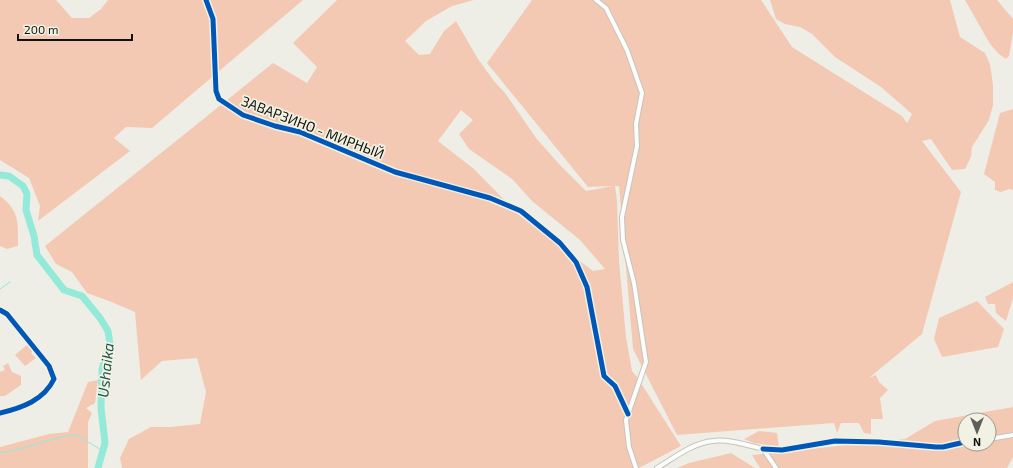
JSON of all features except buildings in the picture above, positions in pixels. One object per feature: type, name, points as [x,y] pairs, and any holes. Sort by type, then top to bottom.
[{"type":"street","name":"ЗАВАРЗИНО - МИРНЫЙ","points":[[206,0],[213,20],[216,91],[220,99],[226,104],[243,115],[275,126],[300,132],[395,172],[490,198],[521,211],[560,243],[576,262],[587,287],[604,376],[615,386],[628,414]]},
{"type":"street","points":[[596,0],[606,8],[627,50],[642,93],[636,124],[638,146],[622,217],[624,240],[634,283],[646,362],[626,420],[627,439],[636,468]]},
{"type":"street","points":[[0,310],[7,314],[50,366],[54,379],[49,388],[41,396],[20,408],[0,413]]},
{"type":"street","points":[[997,438],[1013,435]]},
{"type":"street","points":[[657,468],[688,450],[701,444],[713,441],[727,441],[763,449],[782,450],[835,440],[936,447],[957,444]]},
{"type":"street","points":[[763,449],[776,468]]},
{"type":"shaded area","points":[[0,0],[56,0],[72,18],[89,18],[101,9],[108,0],[303,0],[152,128],[126,127],[114,138],[130,151],[38,221],[40,206],[29,178],[0,160]]},
{"type":"shaded area","points":[[337,0],[474,0],[452,6],[426,21],[405,41],[419,55],[430,54],[444,31],[456,21],[478,59],[505,93],[536,138],[586,191],[613,186],[588,187],[487,63],[532,0],[761,0],[792,47],[902,116],[907,123],[912,114],[881,87],[835,57],[812,34],[800,27],[785,24],[776,19],[770,0],[950,0],[960,37],[985,53],[990,64],[993,85],[993,105],[989,120],[972,147],[971,157],[965,169],[952,170],[931,139],[922,141],[961,192],[922,334],[869,378],[876,375],[879,382],[888,390],[880,398],[883,419],[871,419],[871,434],[864,433],[859,423],[841,423],[837,433],[834,423],[677,435],[633,349],[619,186],[615,186],[617,200],[619,261],[626,337],[632,371],[681,446],[639,468],[122,468],[120,458],[129,439],[151,427],[200,424],[206,392],[197,358],[162,361],[141,380],[135,312],[87,293],[72,272],[56,264],[45,246],[273,63],[307,83],[317,67],[293,43]],"holes":[[[461,110],[473,120],[459,134],[469,149],[512,179],[533,202],[580,240],[605,269],[593,271],[519,215],[474,169],[438,141]]]},
{"type":"shaded area","points":[[965,0],[997,0],[1013,19],[1013,32],[1009,56],[1006,59],[990,44]]},
{"type":"shaded area","points":[[1013,109],[1013,190],[1009,189],[1001,192],[995,190],[995,182],[984,174],[1000,113]]},
{"type":"shaded area","points":[[0,196],[11,207],[18,224],[18,246],[7,249],[0,246]]},
{"type":"shaded area","points":[[1013,282],[1013,298],[1006,321],[996,313],[995,304],[988,304],[985,297]]},
{"type":"shaded area","points":[[977,301],[1004,329],[998,347],[942,357],[934,339],[939,318]]},
{"type":"shaded area","points":[[28,344],[33,351],[31,353],[36,358],[25,366],[15,355]]},
{"type":"shaded area","points":[[8,363],[12,372],[21,376],[21,385],[5,396],[0,396],[0,372],[5,370],[3,366]]},
{"type":"shaded area","points":[[98,380],[95,403],[86,408],[92,413],[88,422],[88,468],[0,468],[0,447],[49,434],[68,432],[88,382]]},
{"type":"shaded area","points":[[1013,407],[1013,457],[1007,468],[760,468],[752,455],[905,439],[935,421],[957,417],[957,452],[997,452],[997,412],[985,412]]},
{"type":"shaded area","points":[[759,431],[777,433],[779,447],[754,443],[744,439]]},
{"type":"shaded area","points":[[731,453],[755,468],[677,468],[689,463]]},
{"type":"waterway","name":"Ushaika","points":[[0,175],[9,176],[23,186],[27,194],[26,210],[34,236],[37,255],[64,290],[82,296],[100,318],[108,331],[110,344],[102,369],[101,408],[105,443],[98,468]]},
{"type":"waterway","points":[[0,289],[10,282]]},
{"type":"waterway","points":[[0,453],[75,434],[103,451]]},
{"type":"cycle path","points":[[206,0],[213,19],[216,91],[219,99],[243,115],[275,126],[300,132],[395,172],[490,198],[521,211],[560,243],[576,262],[587,287],[604,376],[615,386],[628,414]]},
{"type":"cycle path","points":[[0,310],[7,314],[49,366],[54,379],[50,386],[32,402],[16,409],[0,413]]},
{"type":"cycle path","points":[[763,449],[782,450],[835,441],[879,442],[936,447],[957,444]]}]
